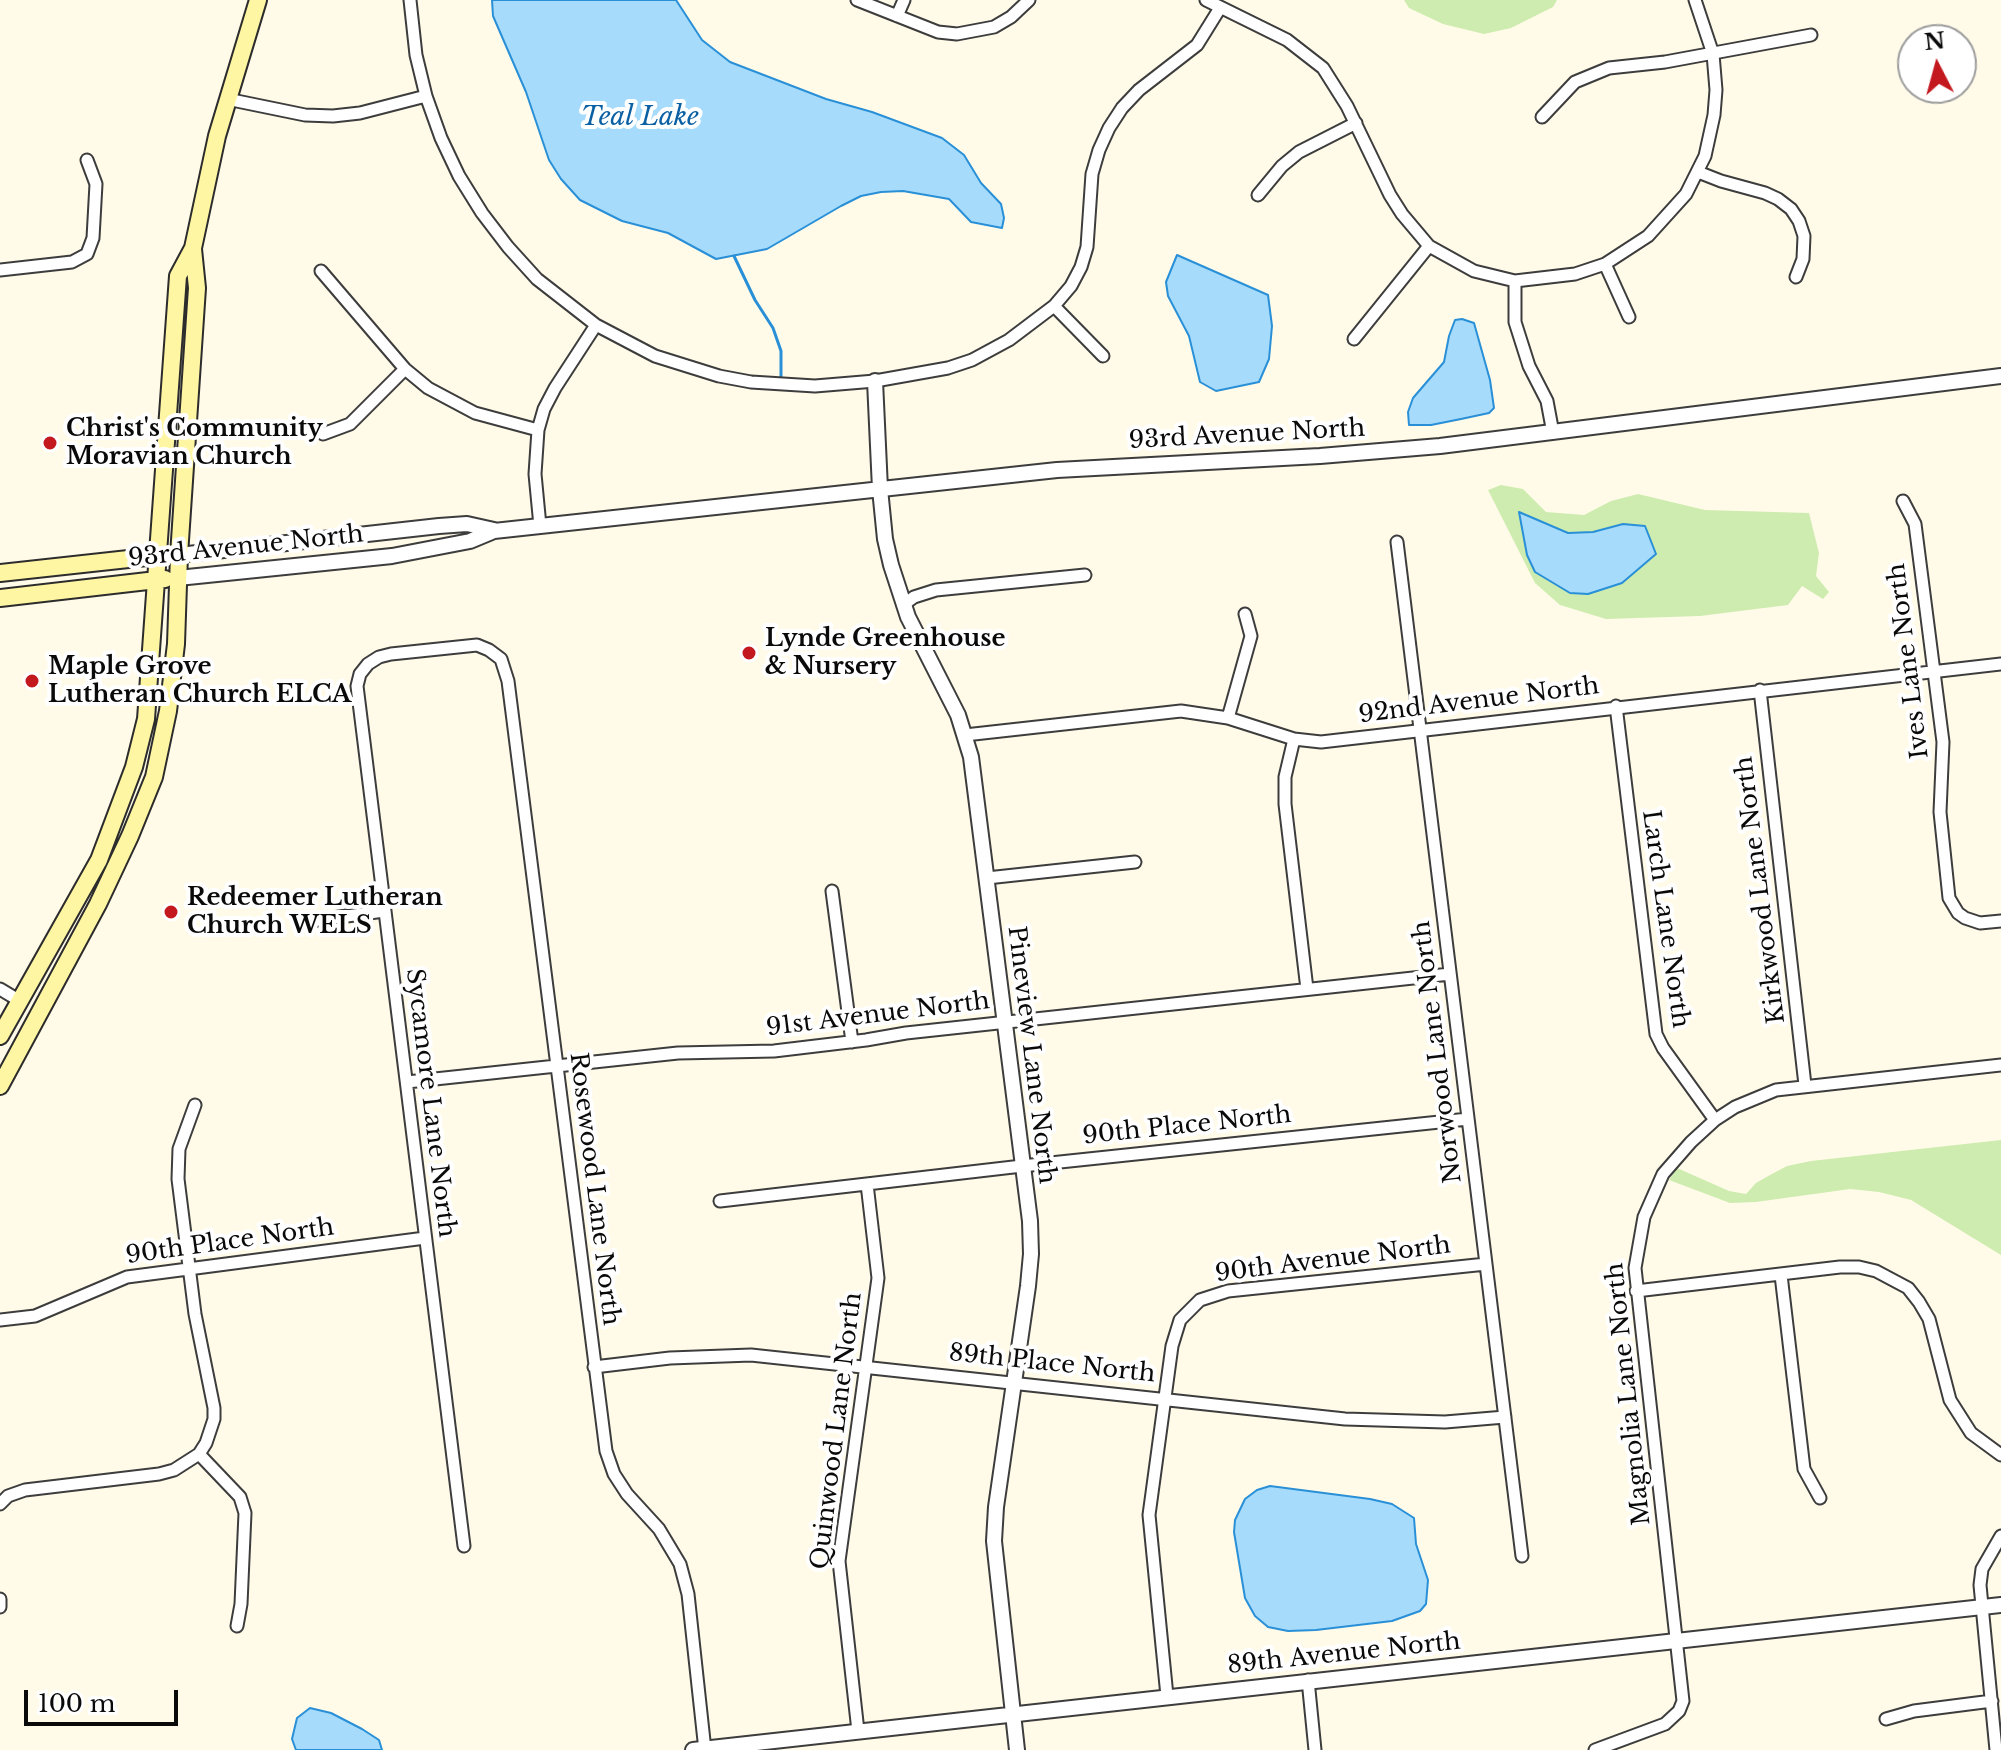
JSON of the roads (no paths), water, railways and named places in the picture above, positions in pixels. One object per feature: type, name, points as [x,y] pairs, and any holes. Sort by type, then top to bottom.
[{"type":"main road","points":[[0,1036],[99,860],[134,767],[146,719],[178,276],[193,248],[227,99],[258,0]]},
{"type":"main road","points":[[0,1086],[98,904],[154,777],[168,711],[176,644],[197,288],[193,248]]},
{"type":"main road","name":"93rd Avenue North","points":[[0,573],[179,555]]},
{"type":"main road","name":"93rd Avenue North","points":[[0,598],[178,578]]},
{"type":"street","points":[[410,0],[414,45],[426,96],[459,176],[482,213],[537,279],[596,325],[655,356],[719,376],[815,386],[922,374],[972,360],[1009,340],[1054,306],[1071,286],[1081,267],[1087,247],[1092,174],[1109,128],[1139,90],[1197,45],[1220,8]]},
{"type":"street","points":[[857,0],[938,32],[976,32],[994,27],[1011,17],[1029,0]]},
{"type":"street","points":[[897,16],[904,0]]},
{"type":"street","points":[[1206,0],[1287,40],[1323,68],[1337,86],[1390,195],[1429,246],[1474,271],[1515,281],[1575,274],[1605,264],[1648,236],[1686,194],[1698,172],[1714,115],[1713,54],[1695,0]]},
{"type":"street","points":[[1542,117],[1575,82],[1609,68],[1713,54],[1811,35]]},
{"type":"street","points":[[227,99],[290,113],[333,116],[360,113],[426,96]]},
{"type":"street","points":[[1258,195],[1282,166],[1299,152],[1356,123]]},
{"type":"street","points":[[0,270],[72,262],[87,254],[93,238],[96,184],[87,160]]},
{"type":"street","points":[[1698,172],[1765,193],[1791,209],[1804,236],[1803,259],[1796,277]]},
{"type":"street","points":[[1354,339],[1429,246]]},
{"type":"street","points":[[1605,264],[1629,317]]},
{"type":"street","points":[[321,271],[405,369],[445,399],[475,413],[538,430]]},
{"type":"street","points":[[1515,281],[1515,322],[1529,366],[1547,401],[1553,433]]},
{"type":"street","points":[[1054,306],[1103,356]]},
{"type":"street","points":[[540,526],[535,474],[538,430],[555,388],[596,325]]},
{"type":"street","points":[[323,434],[350,424],[405,369]]},
{"type":"street","name":"93rd Avenue North","points":[[178,578],[392,556],[470,541],[494,531],[1057,470],[1397,450],[2001,376]]},
{"type":"street","name":"Pineview Lane North","points":[[875,381],[885,539],[903,605],[953,704],[965,735],[973,771],[1022,1166],[1031,1254],[994,1541],[1017,1750]]},
{"type":"street","name":"Ives Lane North","points":[[1903,501],[1915,524],[1935,670],[1943,742],[1940,812],[1949,898],[1958,913],[1972,921],[2001,921]]},
{"type":"street","name":"93rd Avenue North","points":[[179,555],[439,526],[467,524],[494,531]]},
{"type":"street","name":"Norwood Lane North","points":[[1397,542],[1522,1556]]},
{"type":"street","points":[[903,605],[914,597],[936,590],[1085,575]]},
{"type":"street","points":[[1228,718],[1251,636],[1245,614]]},
{"type":"street","name":"Rosewood Lane North","points":[[457,646],[477,645],[489,650],[501,659],[506,671],[603,1439],[614,1474],[672,1548],[686,1582],[701,1750]]},
{"type":"street","name":"Sycamore Lane North","points":[[457,646],[379,657],[360,674],[358,696],[464,1546]]},
{"type":"street","name":"92nd Avenue North","points":[[965,735],[1181,711],[1228,718],[1294,739],[1321,742],[2001,664]]},
{"type":"street","name":"Kirkwood Lane North","points":[[1760,690],[1805,1085]]},
{"type":"street","name":"Larch Lane North","points":[[1616,706],[1656,1034],[1715,1120]]},
{"type":"street","points":[[1294,739],[1285,777],[1285,804],[1307,989]]},
{"type":"street","points":[[987,878],[1135,862]]},
{"type":"street","points":[[832,891],[852,1042]]},
{"type":"street","points":[[310,921],[384,911]]},
{"type":"street","name":"91st Avenue North","points":[[407,1082],[701,1051],[774,1051],[1004,1021],[1450,974]]},
{"type":"street","points":[[0,989],[20,1001]]},
{"type":"street","points":[[1715,1120],[1776,1090],[2001,1065]]},
{"type":"street","points":[[1,1502],[25,1490],[174,1470],[199,1454],[211,1430],[214,1408],[195,1314],[178,1163],[195,1105]]},
{"type":"street","name":"90th Place North","points":[[720,1201],[1468,1119]]},
{"type":"street","name":"Magnolia Lane North","points":[[1595,1750],[1665,1724],[1679,1711],[1683,1690],[1636,1291],[1637,1245],[1654,1193],[1672,1163],[1715,1120]]},
{"type":"street","name":"Quinwood Lane North","points":[[858,1731],[839,1561],[878,1278],[867,1184]]},
{"type":"street","name":"90th Place North","points":[[0,1320],[35,1316],[127,1277],[425,1238]]},
{"type":"street","name":"90th Avenue North","points":[[1167,1696],[1149,1515],[1172,1346],[1180,1320],[1200,1300],[1214,1294],[1486,1264]]},
{"type":"street","points":[[1636,1291],[1859,1267],[1876,1271],[1908,1288],[1929,1319],[1950,1400],[1971,1433],[2001,1455]]},
{"type":"street","points":[[1781,1275],[1804,1469],[1820,1498]]},
{"type":"street","name":"89th Place North","points":[[594,1367],[730,1354],[865,1365],[1399,1422],[1505,1417]]},
{"type":"street","points":[[199,1454],[240,1497],[245,1513],[241,1604],[237,1626]]},
{"type":"street","points":[[1996,1750],[1980,1585],[1982,1569],[2001,1536]]},
{"type":"street","points":[[0,1599],[0,1607]]},
{"type":"street","name":"89th Avenue North","points":[[701,1750],[2001,1605]]},
{"type":"street","points":[[1308,1680],[1315,1750]]},
{"type":"street","points":[[1886,1719],[1914,1711],[1992,1701]]},
{"type":"water","name":"Teal Lake","points":[[492,0],[676,0],[702,40],[730,62],[826,99],[942,138],[964,155],[981,183],[1001,204],[1004,218],[1002,228],[971,222],[949,199],[903,191],[881,192],[861,196],[841,206],[767,249],[716,259],[668,233],[622,221],[580,200],[549,160],[526,92],[493,16]]},
{"type":"water","points":[[1177,255],[1268,295],[1272,326],[1269,359],[1259,382],[1216,391],[1200,382],[1189,336],[1168,296],[1166,282]]},
{"type":"water","points":[[1455,320],[1474,323],[1490,380],[1494,408],[1489,413],[1431,425],[1409,425],[1408,412],[1413,398],[1444,362]]},
{"type":"water","points":[[1519,512],[1568,533],[1593,532],[1623,524],[1645,526],[1656,554],[1622,583],[1588,594],[1570,593],[1535,572],[1527,555]]},
{"type":"water","points":[[1270,1486],[1370,1499],[1392,1504],[1414,1518],[1416,1544],[1428,1580],[1426,1604],[1420,1611],[1392,1621],[1316,1630],[1288,1631],[1268,1627],[1255,1616],[1245,1598],[1234,1532],[1235,1520],[1245,1499],[1257,1490]]},
{"type":"water","points":[[310,1708],[331,1713],[362,1729],[379,1740],[382,1750],[296,1750],[292,1739],[297,1718]]},
{"type":"waterway","points":[[734,256],[755,300],[773,328],[781,351],[781,377]]},
{"type":"place","name":"Christ's Community Moravian Church","points":[[50,443]]},
{"type":"place","name":"Lynde Greenhouse & Nursery","points":[[749,653]]},
{"type":"place","name":"Maple Grove Lutheran Church ELCA","points":[[32,681]]},
{"type":"place","name":"Redeemer Lutheran Church WELS","points":[[171,912]]}]
